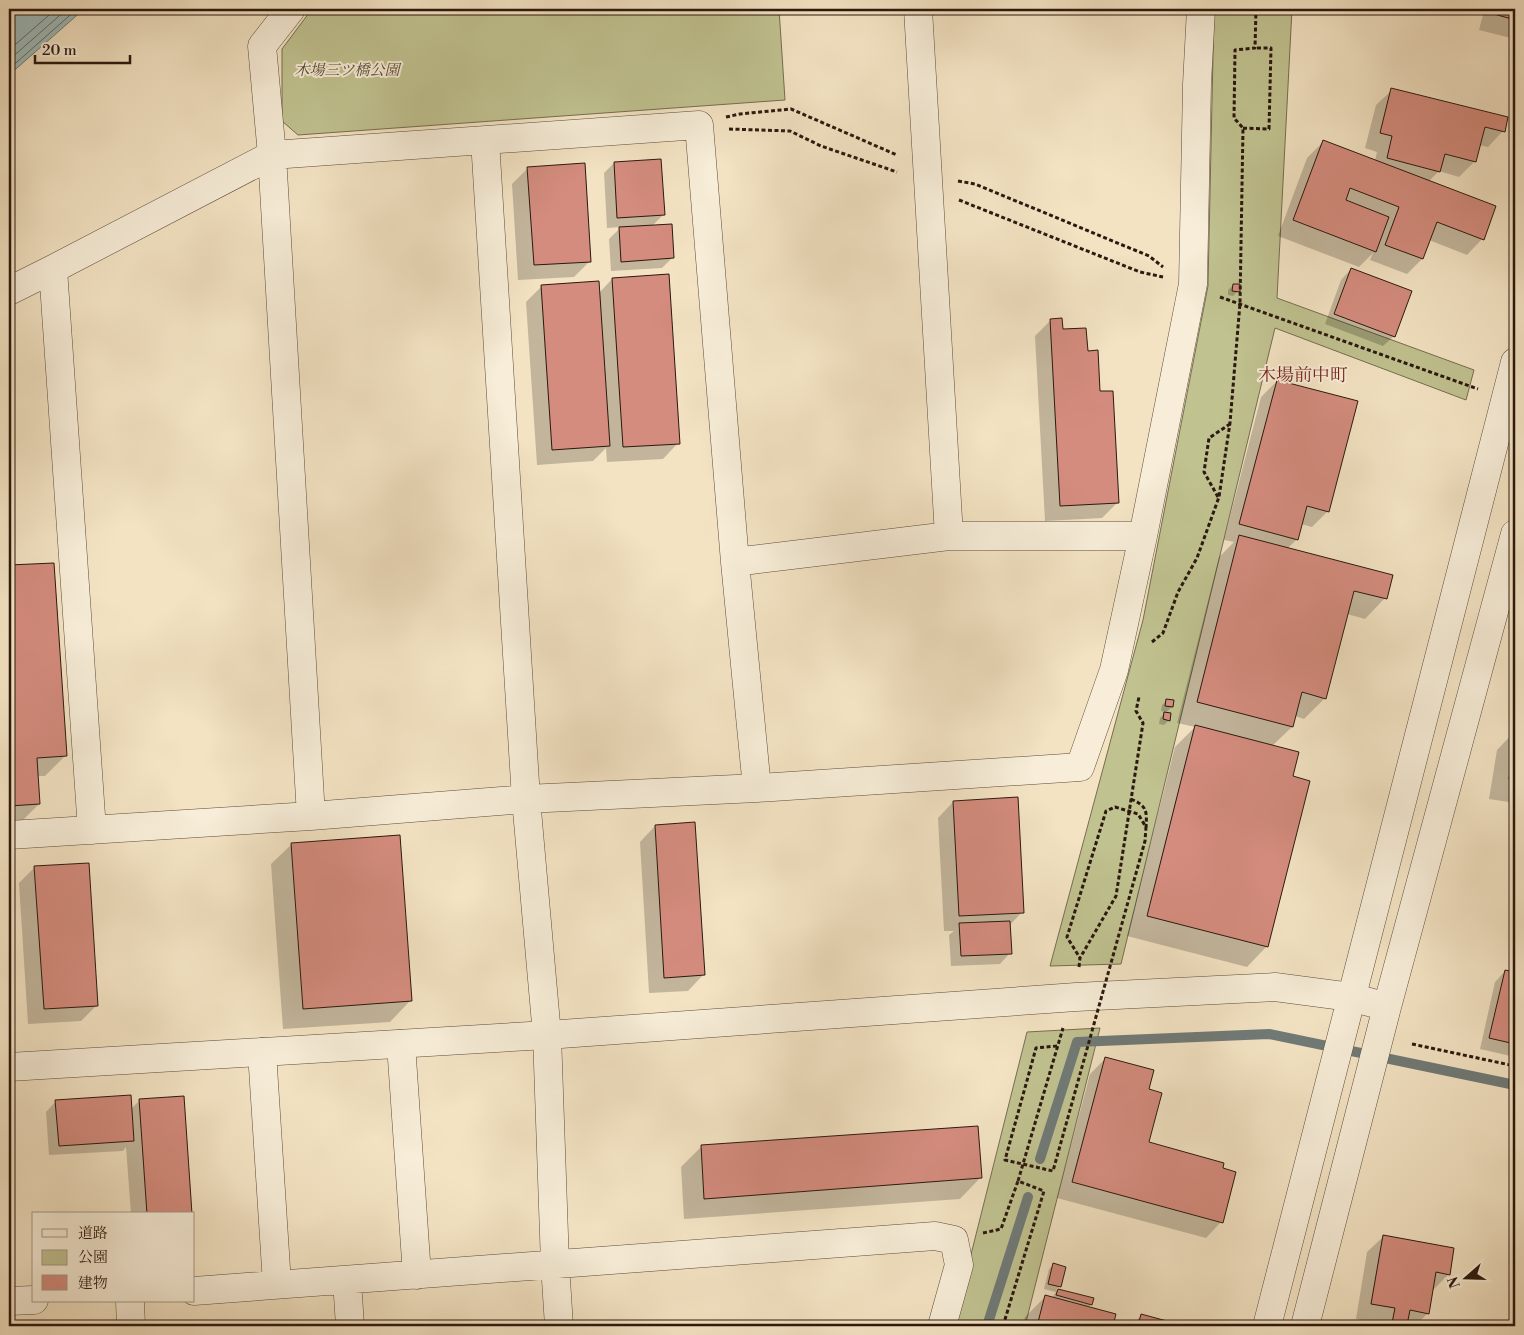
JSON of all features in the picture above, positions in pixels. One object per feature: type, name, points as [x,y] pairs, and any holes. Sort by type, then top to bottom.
[{"type":"street","points":[[291,9],[262,46],[272,154],[311,816]]},
{"type":"street","points":[[918,9],[949,536]]},
{"type":"street","points":[[9,835],[311,816],[526,799],[757,788],[1080,767],[1114,670],[1143,536],[1193,284],[1198,84],[1202,9]]},
{"type":"street","points":[[9,291],[272,154],[699,125],[735,562],[757,788]]},
{"type":"street","points":[[485,140],[526,799],[547,1035],[559,1326]]},
{"type":"street","points":[[53,269],[92,830]]},
{"type":"street","points":[[1267,1326],[1515,362]]},
{"type":"street","points":[[1305,1326],[1387,1007],[1515,534]]},
{"type":"street","points":[[735,562],[949,536],[1143,536]]},
{"type":"street","points":[[9,1067],[547,1035],[1076,997],[1275,987],[1351,997],[1387,1007]]},
{"type":"street","points":[[401,1044],[417,1274]]},
{"type":"street","points":[[262,1052],[277,1284]]},
{"type":"street","points":[[195,1290],[935,1236],[954,1240],[959,1265],[942,1326]]},
{"type":"street","points":[[347,1280],[350,1326]]},
{"type":"street","points":[[9,1301],[32,1300]]},
{"type":"street","points":[[130,1302],[131,1326]]},
{"type":"path","points":[[1256,9],[1256,48]]},
{"type":"path","points":[[1150,650],[1152,641],[1162,634],[1178,592],[1197,558],[1219,497],[1230,423],[1240,303],[1243,128],[1234,118],[1235,50],[1271,48],[1269,129],[1243,128]]},
{"type":"path","points":[[699,125],[740,114],[791,109],[895,153],[928,176]]},
{"type":"path","points":[[699,125],[735,130],[790,131],[821,146],[894,172],[975,184],[1149,256],[1164,268]]},
{"type":"path","points":[[1219,497],[1204,472],[1209,438],[1230,423]]},
{"type":"path","points":[[954,1240],[1000,1229],[1018,1181],[1057,1046],[1076,997],[1080,958],[1116,896],[1143,723],[1136,711],[1139,694]]},
{"type":"path","points":[[1057,1046],[1036,1048],[1005,1160],[1053,1171],[1145,841],[1147,814],[1144,807],[1131,800]]},
{"type":"path","points":[[1080,958],[1067,937],[1106,811],[1114,807],[1138,814],[1146,827]]},
{"type":"path","points":[[1412,1044],[1515,1066]]},
{"type":"path","points":[[1002,1326],[1044,1191],[1018,1181]]},
{"type":"green space","name":"木場三ツ橋公園","points":[[312,9],[779,9],[785,100],[298,135],[282,121],[282,49]]},
{"type":"green space","points":[[1214,9],[1292,9],[1277,298],[1474,370],[1466,400],[1275,328],[1121,964],[1050,966],[1143,620],[1208,286]]},
{"type":"green space","points":[[1100,1028],[1025,1326],[953,1326],[1027,1032]]},
{"type":"water","points":[[9,9],[84,9],[9,75]]},
{"type":"building","points":[[1495,9],[1515,9],[1515,20],[1494,14]]},
{"type":"building","points":[[1391,88],[1508,117],[1505,132],[1485,127],[1476,162],[1445,154],[1440,172],[1387,158],[1392,136],[1380,133]]},
{"type":"building","points":[[1323,140],[1496,206],[1484,240],[1437,222],[1423,259],[1385,245],[1399,207],[1350,188],[1346,200],[1389,217],[1376,252],[1293,220]]},
{"type":"building","points":[[661,159],[665,215],[617,218],[614,162]]},
{"type":"building","points":[[585,163],[591,262],[534,265],[527,167]]},
{"type":"building","points":[[672,224],[674,258],[621,262],[619,227]]},
{"type":"building","points":[[1351,268],[1412,291],[1395,337],[1334,314]]},
{"type":"building","points":[[669,274],[680,444],[623,447],[612,278]]},
{"type":"building","points":[[599,281],[610,446],[552,450],[541,285]]},
{"type":"building","points":[[1233,284],[1240,284],[1240,292],[1232,291]]},
{"type":"building","points":[[1062,318],[1063,329],[1086,328],[1088,351],[1098,350],[1100,391],[1113,391],[1119,503],[1060,506],[1050,319]]},
{"type":"building","points":[[1277,380],[1358,401],[1329,512],[1307,506],[1298,540],[1239,524]]},
{"type":"building","points":[[1239,535],[1393,575],[1387,599],[1354,591],[1326,699],[1302,692],[1293,727],[1197,702]]},
{"type":"building","points":[[54,563],[67,756],[37,758],[40,804],[9,806],[9,565]]},
{"type":"building","points":[[1166,699],[1174,700],[1173,707],[1165,706]]},
{"type":"building","points":[[1164,712],[1171,713],[1170,721],[1163,719]]},
{"type":"building","points":[[1195,725],[1299,752],[1293,776],[1310,781],[1268,947],[1147,916]]},
{"type":"building","points":[[1515,738],[1515,780],[1509,779]]},
{"type":"building","points":[[1018,797],[1024,913],[959,916],[953,801]]},
{"type":"building","points":[[695,822],[705,975],[664,978],[655,825]]},
{"type":"building","points":[[400,835],[412,1001],[303,1009],[291,843]]},
{"type":"building","points":[[89,863],[98,1006],[44,1009],[34,866]]},
{"type":"building","points":[[1010,921],[1012,954],[961,956],[959,923]]},
{"type":"building","points":[[1505,970],[1515,972],[1515,1044],[1489,1038]]},
{"type":"building","points":[[1105,1057],[1154,1070],[1149,1089],[1162,1093],[1149,1142],[1224,1163],[1223,1168],[1236,1172],[1223,1223],[1072,1182]]},
{"type":"building","points":[[131,1095],[134,1141],[59,1146],[55,1100]]},
{"type":"building","points":[[184,1096],[192,1212],[147,1212],[139,1099]]},
{"type":"building","points":[[978,1126],[982,1178],[704,1199],[701,1145]]},
{"type":"building","points":[[1383,1235],[1454,1248],[1450,1275],[1436,1272],[1429,1314],[1410,1310],[1407,1325],[1392,1323],[1395,1308],[1371,1304]]},
{"type":"building","points":[[1053,1263],[1066,1267],[1061,1287],[1048,1284]]},
{"type":"building","points":[[1058,1289],[1094,1298],[1092,1305],[1056,1295]]},
{"type":"building","points":[[1045,1295],[1116,1314],[1113,1326],[1037,1326]]},
{"type":"building","points":[[1141,1314],[1167,1321],[1165,1326],[1138,1326]]},
{"type":"waterway","points":[[1040,1159],[1077,1042],[1269,1034],[1515,1085]]},
{"type":"waterway","points":[[987,1326],[1028,1197]]},
{"type":"district","name":"木場前中町","points":[[1303,375]]}]
